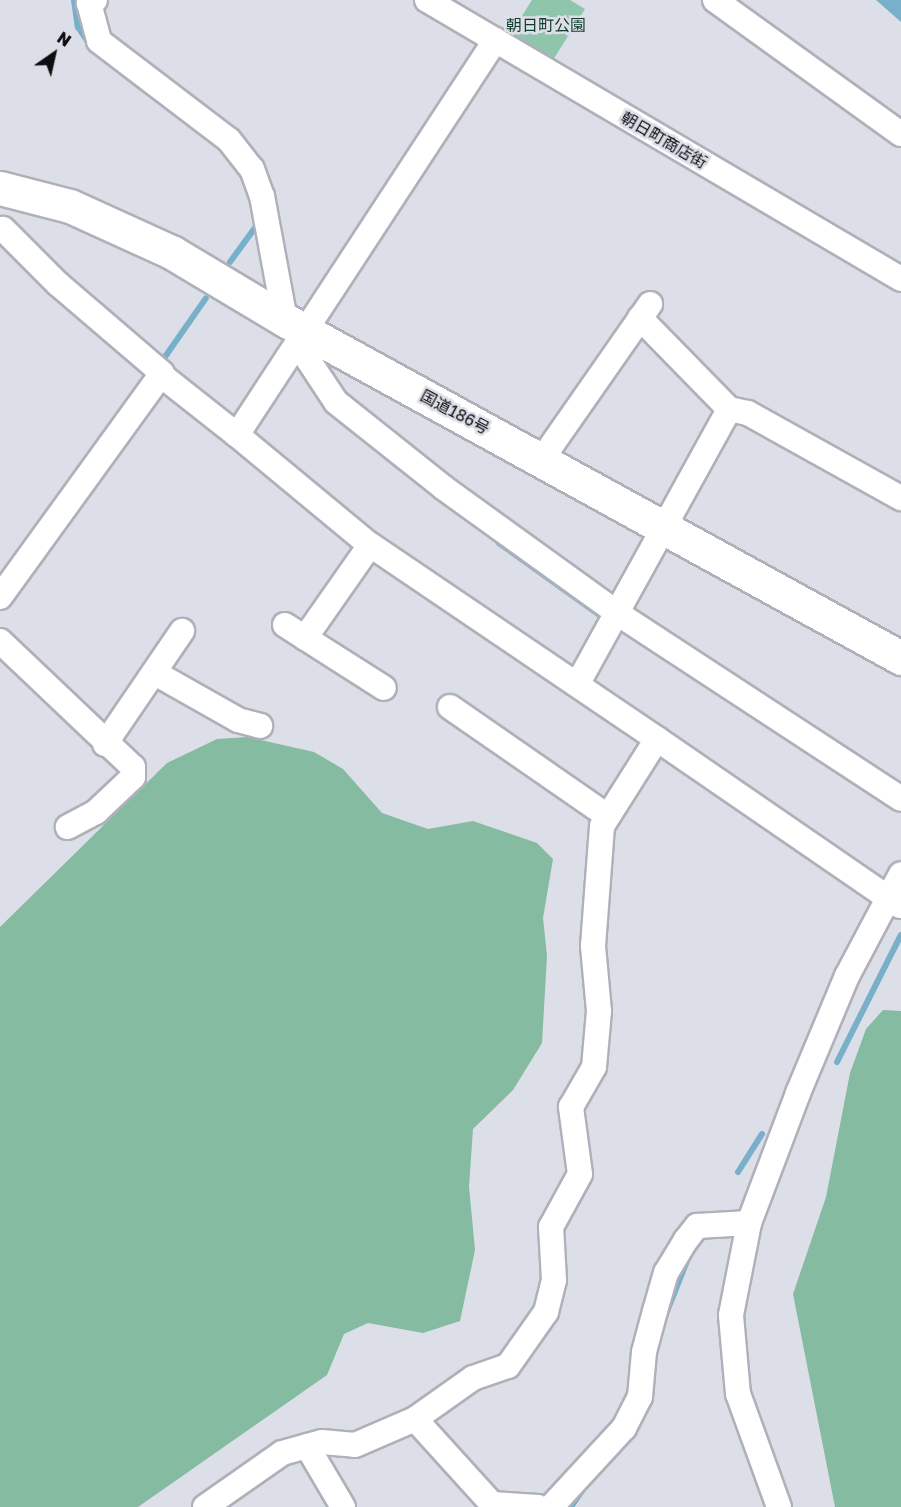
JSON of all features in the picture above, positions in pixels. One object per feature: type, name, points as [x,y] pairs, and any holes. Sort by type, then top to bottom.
[{"type":"highway","name":"国道186号","points":[[0,188],[122,227],[297,333],[542,459],[901,658]]},
{"type":"street","name":"朝日町商店街","points":[[427,0],[901,279]]},
{"type":"street","points":[[715,0],[901,134]]},
{"type":"street","points":[[92,2],[94,33],[102,44],[229,140],[252,169],[262,196],[297,333],[317,380],[342,407],[617,613],[901,799]]},
{"type":"street","points":[[237,435],[297,333],[495,40]]},
{"type":"street","points":[[3,229],[57,284],[158,371],[370,545],[578,683],[895,903]]},
{"type":"street","points":[[542,459],[645,311],[729,410],[748,413],[901,498]]},
{"type":"street","points":[[0,597],[158,371]]},
{"type":"street","points":[[578,683],[729,410]]},
{"type":"street","points":[[370,545],[295,632],[384,688]]},
{"type":"street","points":[[105,744],[182,631]]},
{"type":"street","points":[[0,641],[105,744],[133,767],[133,777],[96,812],[68,827]]},
{"type":"street","points":[[155,673],[238,720],[260,726]]},
{"type":"street","points":[[450,707],[606,815]]},
{"type":"street","points":[[205,1507],[282,1452],[307,1446],[355,1444],[415,1419],[473,1378],[508,1366],[551,1298],[555,1259],[551,1227],[580,1174],[571,1107],[594,1067],[599,1011],[593,946],[606,815],[657,739]]},
{"type":"street","points":[[779,1507],[748,1429],[732,1365],[731,1315],[749,1223],[821,1036],[895,903],[901,874]]},
{"type":"street","points":[[551,1507],[624,1428],[640,1396],[652,1321],[666,1274],[686,1240],[697,1226],[749,1223]]},
{"type":"street","points":[[415,1419],[492,1504],[537,1507]]},
{"type":"street","points":[[307,1446],[344,1507]]},
{"type":"green space","name":"朝日町公園","points":[[532,0],[570,0],[585,9],[553,60],[511,33]]},
{"type":"green space","points":[[247,737],[314,752],[343,769],[382,813],[428,829],[473,821],[537,843],[553,859],[543,918],[547,956],[542,1043],[513,1090],[473,1129],[469,1187],[475,1250],[460,1321],[423,1333],[368,1323],[344,1334],[327,1375],[138,1507],[0,1507],[0,927],[167,763],[217,739]]},
{"type":"green space","points":[[883,1010],[901,1011],[901,1507],[835,1507],[793,1294],[826,1197],[850,1073],[866,1029]]},
{"type":"water","points":[[876,0],[901,0],[901,22]]},
{"type":"waterway","points":[[74,0],[78,27],[91,46]]},
{"type":"waterway","points":[[116,68],[143,89]]},
{"type":"waterway","points":[[230,262],[257,225]]},
{"type":"waterway","points":[[160,364],[206,298]]},
{"type":"waterway","points":[[296,361],[325,404]]},
{"type":"waterway","points":[[385,456],[412,477]]},
{"type":"waterway","points":[[499,543],[608,621]]},
{"type":"waterway","points":[[837,1062],[901,935]]},
{"type":"waterway","points":[[738,1172],[762,1134]]},
{"type":"waterway","points":[[664,1319],[689,1256]]},
{"type":"waterway","points":[[571,1507],[586,1485]]}]
